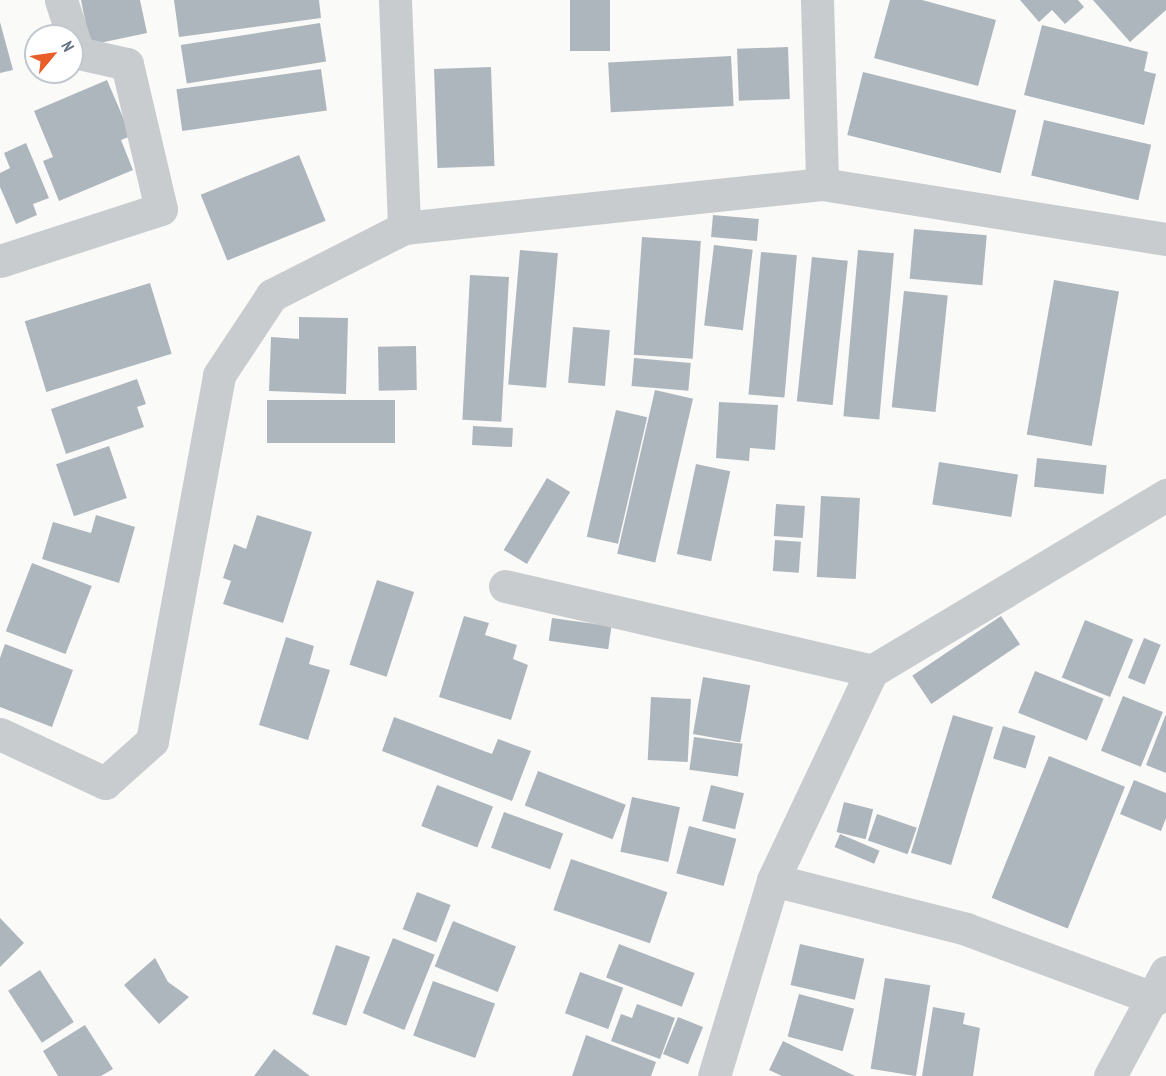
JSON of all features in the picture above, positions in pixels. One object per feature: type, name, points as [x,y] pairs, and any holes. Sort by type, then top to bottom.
[{"type":"street","points":[[0,261],[161,209],[127,64],[78,53],[61,0]]},
{"type":"street","points":[[395,0],[404,228]]},
{"type":"street","points":[[817,0],[822,184]]},
{"type":"street","points":[[0,734],[105,783],[152,741],[219,375],[272,295],[404,228],[822,184],[1166,239]]},
{"type":"street","points":[[714,1076],[773,880],[872,671],[1166,495]]},
{"type":"street","points":[[505,586],[872,671]]},
{"type":"street","points":[[773,880],[966,929],[1160,986],[1110,1076]]},
{"type":"building","points":[[81,0],[140,0],[147,33],[90,45]]},
{"type":"building","points":[[174,0],[319,0],[321,18],[179,37]]},
{"type":"building","points":[[570,0],[610,0],[610,51],[570,51]]},
{"type":"building","points":[[890,0],[922,0],[996,20],[978,86],[874,58]]},
{"type":"building","points":[[1020,0],[1078,0],[1084,7],[1065,24],[1052,10],[1039,22]]},
{"type":"building","points":[[1093,0],[1166,0],[1166,10],[1130,42]]},
{"type":"building","points":[[0,22],[13,70],[0,73]]},
{"type":"building","points":[[320,23],[326,62],[187,84],[181,45]]},
{"type":"building","points":[[1042,25],[1148,52],[1144,71],[1156,74],[1144,125],[1024,95]]},
{"type":"building","points":[[788,47],[790,99],[739,101],[737,49]]},
{"type":"building","points":[[731,56],[734,106],[611,112],[608,62]]},
{"type":"building","points":[[491,67],[494,166],[437,168],[434,69]]},
{"type":"building","points":[[321,69],[327,111],[182,131],[176,89]]},
{"type":"building","points":[[863,72],[1016,110],[1001,173],[847,135]]},
{"type":"building","points":[[107,80],[131,136],[121,140],[133,170],[59,201],[43,161],[53,157],[34,111]]},
{"type":"building","points":[[1044,120],[1151,145],[1138,200],[1031,176]]},
{"type":"building","points":[[26,143],[49,198],[33,204],[37,215],[16,224],[0,187],[0,173],[10,168],[4,153]]},
{"type":"building","points":[[299,155],[326,221],[227,261],[201,195]]},
{"type":"building","points":[[713,215],[759,219],[757,241],[711,237]]},
{"type":"building","points":[[914,229],[987,235],[982,285],[910,279]]},
{"type":"building","points":[[642,237],[701,241],[693,359],[634,355]]},
{"type":"building","points":[[714,245],[753,250],[743,330],[704,325]]},
{"type":"building","points":[[520,250],[558,253],[546,388],[508,384]]},
{"type":"building","points":[[858,250],[894,253],[879,420],[843,416]]},
{"type":"building","points":[[761,252],[797,255],[784,398],[749,394]]},
{"type":"building","points":[[812,257],[848,261],[833,405],[797,401]]},
{"type":"building","points":[[470,275],[509,277],[501,422],[462,420]]},
{"type":"building","points":[[1054,280],[1119,291],[1092,446],[1027,435]]},
{"type":"building","points":[[150,283],[172,354],[46,392],[25,321]]},
{"type":"building","points":[[904,291],[948,296],[936,412],[892,407]]},
{"type":"building","points":[[299,317],[348,318],[346,394],[269,391],[271,337],[299,339]]},
{"type":"building","points":[[573,327],[610,330],[605,386],[568,383]]},
{"type":"building","points":[[416,346],[417,390],[379,391],[378,347]]},
{"type":"building","points":[[634,358],[691,363],[688,391],[632,386]]},
{"type":"building","points":[[137,379],[146,404],[137,407],[144,427],[66,454],[51,409]]},
{"type":"building","points":[[655,390],[693,399],[655,562],[617,554]]},
{"type":"building","points":[[267,400],[395,400],[395,443],[267,443]]},
{"type":"building","points":[[719,402],[778,405],[775,450],[750,448],[749,461],[716,458]]},
{"type":"building","points":[[616,410],[647,417],[618,544],[587,537]]},
{"type":"building","points":[[473,426],[513,428],[512,447],[472,445]]},
{"type":"building","points":[[109,446],[127,498],[74,516],[56,464]]},
{"type":"building","points":[[1037,458],[1107,465],[1104,494],[1034,487]]},
{"type":"building","points":[[939,462],[1018,475],[1011,517],[932,504]]},
{"type":"building","points":[[696,464],[730,471],[711,561],[677,554]]},
{"type":"building","points":[[547,478],[570,492],[527,564],[504,550]]},
{"type":"building","points":[[821,496],[860,498],[856,579],[817,577]]},
{"type":"building","points":[[776,504],[805,506],[803,538],[774,536]]},
{"type":"building","points":[[96,515],[135,527],[119,583],[42,559],[53,522],[91,533]]},
{"type":"building","points":[[257,515],[312,532],[283,623],[223,604],[231,581],[223,578],[234,544],[246,549]]},
{"type":"building","points":[[775,540],[801,542],[799,573],[773,571]]},
{"type":"building","points":[[32,563],[92,586],[66,654],[6,631]]},
{"type":"building","points":[[377,580],[414,592],[387,677],[349,665]]},
{"type":"building","points":[[464,616],[489,623],[485,635],[517,645],[513,659],[528,665],[511,720],[439,697]]},
{"type":"building","points":[[1001,616],[1020,644],[931,704],[912,676]]},
{"type":"building","points":[[552,618],[611,626],[608,649],[549,641]]},
{"type":"building","points":[[1085,620],[1133,639],[1110,697],[1062,677]]},
{"type":"building","points":[[286,637],[314,646],[309,664],[330,670],[308,740],[259,725]]},
{"type":"building","points":[[1144,638],[1161,645],[1145,685],[1128,678]]},
{"type":"building","points":[[5,644],[73,670],[52,727],[0,707],[0,658]]},
{"type":"building","points":[[1035,671],[1104,699],[1087,740],[1018,713]]},
{"type":"building","points":[[703,677],[750,685],[740,742],[693,734]]},
{"type":"building","points":[[1123,696],[1163,712],[1141,767],[1101,751]]},
{"type":"building","points":[[651,697],[691,699],[688,762],[648,760]]},
{"type":"building","points":[[1166,714],[1166,773],[1146,765]]},
{"type":"building","points":[[953,715],[993,727],[951,865],[911,853]]},
{"type":"building","points":[[394,717],[492,754],[498,739],[531,751],[512,801],[382,751]]},
{"type":"building","points":[[1003,726],[1036,736],[1026,768],[993,759]]},
{"type":"building","points":[[694,737],[743,744],[738,776],[689,770]]},
{"type":"building","points":[[1049,756],[1125,787],[1068,929],[992,898]]},
{"type":"building","points":[[538,771],[626,805],[612,839],[525,806]]},
{"type":"building","points":[[1134,780],[1166,793],[1166,818],[1161,831],[1120,814]]},
{"type":"building","points":[[437,785],[493,807],[477,848],[421,826]]},
{"type":"building","points":[[711,785],[744,793],[735,829],[702,821]]},
{"type":"building","points":[[632,797],[680,807],[668,862],[620,852]]},
{"type":"building","points":[[844,802],[873,809],[866,839],[837,832]]},
{"type":"building","points":[[504,812],[563,834],[550,869],[491,848]]},
{"type":"building","points":[[877,814],[917,828],[908,854],[868,840]]},
{"type":"building","points":[[689,826],[736,839],[724,886],[676,873]]},
{"type":"building","points":[[840,834],[880,851],[874,864],[835,847]]},
{"type":"building","points":[[571,859],[667,892],[650,943],[553,910]]},
{"type":"building","points":[[417,892],[451,905],[436,942],[403,929]]},
{"type":"building","points":[[0,918],[24,943],[0,967]]},
{"type":"building","points":[[453,921],[516,946],[498,992],[435,966]]},
{"type":"building","points":[[393,938],[435,955],[404,1030],[363,1013]]},
{"type":"building","points":[[619,944],[695,973],[682,1007],[606,978]]},
{"type":"building","points":[[800,944],[864,959],[855,1000],[791,985]]},
{"type":"building","points":[[336,945],[370,957],[346,1026],[312,1014]]},
{"type":"building","points":[[155,958],[168,982],[189,997],[159,1024],[124,985]]},
{"type":"building","points":[[40,970],[74,1022],[42,1043],[8,991]]},
{"type":"building","points":[[580,972],[623,988],[608,1029],[565,1013]]},
{"type":"building","points":[[885,978],[930,985],[916,1076],[871,1069]]},
{"type":"building","points":[[433,981],[495,1004],[475,1058],[413,1036]]},
{"type":"building","points":[[799,994],[854,1009],[843,1051],[788,1037]]},
{"type":"building","points":[[637,1004],[675,1018],[660,1059],[611,1041],[621,1014],[632,1018]]},
{"type":"building","points":[[933,1007],[965,1013],[963,1024],[980,1028],[973,1076],[922,1076]]},
{"type":"building","points":[[678,1017],[703,1027],[688,1064],[663,1054]]},
{"type":"building","points":[[85,1025],[113,1069],[101,1076],[58,1076],[43,1051]]},
{"type":"building","points":[[586,1035],[656,1062],[651,1076],[572,1076]]},
{"type":"building","points":[[783,1041],[855,1076],[782,1076],[769,1070]]},
{"type":"building","points":[[274,1049],[310,1076],[254,1076]]}]
